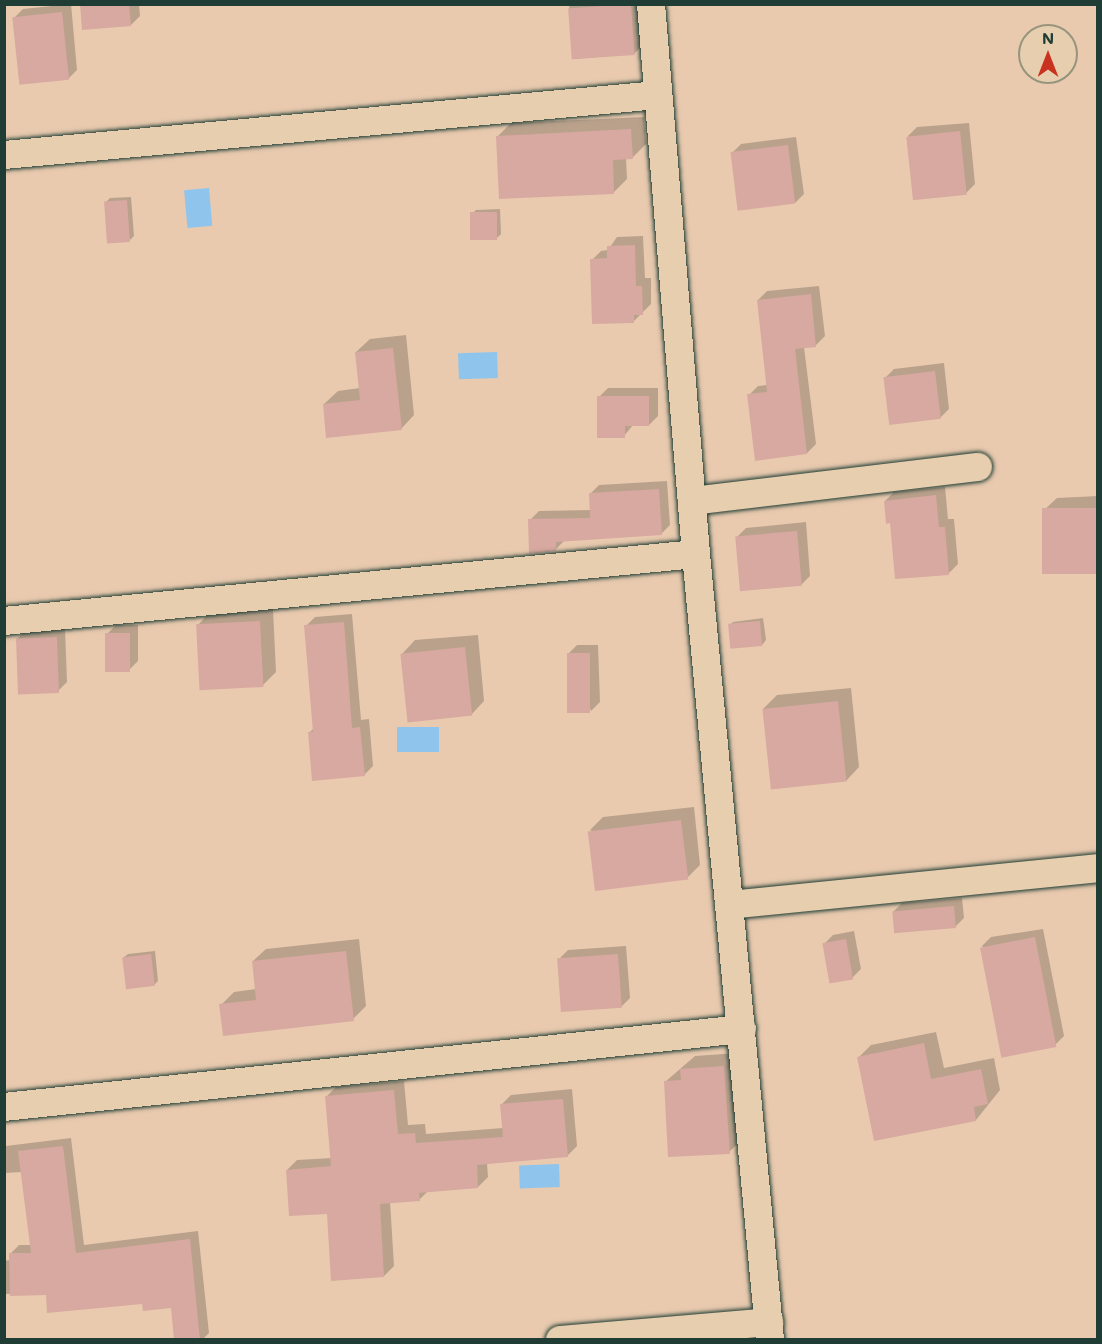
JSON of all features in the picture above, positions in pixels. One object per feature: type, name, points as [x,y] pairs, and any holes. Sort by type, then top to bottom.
[{"type":"street","points":[[560,1340],[770,1331],[696,554],[651,4]]},
{"type":"street","points":[[4,155],[658,95]]},
{"type":"street","points":[[692,501],[978,467]]},
{"type":"street","points":[[4,621],[696,554]]},
{"type":"street","points":[[729,905],[1098,868]]},
{"type":"street","points":[[4,1107],[742,1029]]},
{"type":"water","points":[[209,188],[212,226],[187,228],[184,190]]},
{"type":"water","points":[[497,352],[498,378],[459,379],[458,353]]},
{"type":"water","points":[[397,727],[439,727],[439,752],[397,752]]},
{"type":"water","points":[[559,1164],[560,1187],[520,1188],[519,1165]]},
{"type":"building","points":[[80,4],[129,4],[131,26],[82,30]]},
{"type":"building","points":[[631,4],[635,55],[572,59],[568,8]]},
{"type":"building","points":[[62,12],[69,80],[19,85],[12,17]]},
{"type":"building","points":[[631,129],[633,159],[613,160],[614,194],[499,199],[496,136]]},
{"type":"building","points":[[960,131],[967,195],[913,200],[906,137]]},
{"type":"building","points":[[788,145],[795,204],[738,211],[730,152]]},
{"type":"building","points":[[127,200],[130,242],[107,244],[104,202]]},
{"type":"building","points":[[470,212],[497,212],[497,240],[470,240]]},
{"type":"building","points":[[635,245],[636,286],[642,286],[643,315],[634,315],[634,323],[592,324],[590,259],[607,258],[607,246]]},
{"type":"building","points":[[811,294],[816,347],[795,349],[807,454],[755,461],[747,394],[767,392],[757,300]]},
{"type":"building","points":[[393,348],[402,430],[326,438],[323,404],[360,400],[355,352]]},
{"type":"building","points":[[935,371],[941,419],[889,425],[883,377]]},
{"type":"building","points":[[597,396],[649,396],[649,426],[625,426],[625,438],[597,438]]},
{"type":"building","points":[[659,489],[662,535],[556,542],[556,551],[529,554],[528,519],[590,518],[589,493]]},
{"type":"building","points":[[936,495],[939,527],[945,527],[949,575],[895,579],[890,523],[886,524],[884,501]]},
{"type":"building","points":[[1042,508],[1098,508],[1098,574],[1042,574]]},
{"type":"building","points":[[797,531],[802,586],[740,591],[735,536]]},
{"type":"building","points":[[260,621],[263,687],[200,690],[196,624]]},
{"type":"building","points":[[760,621],[762,646],[730,649],[728,624]]},
{"type":"building","points":[[344,622],[352,728],[360,727],[365,776],[312,781],[308,732],[313,732],[304,625]]},
{"type":"building","points":[[105,633],[130,633],[130,672],[105,672]]},
{"type":"building","points":[[57,637],[59,693],[18,694],[16,638]]},
{"type":"building","points":[[465,647],[472,716],[408,722],[400,654]]},
{"type":"building","points":[[567,653],[590,653],[590,713],[567,713]]},
{"type":"building","points":[[838,701],[846,782],[771,790],[762,709]]},
{"type":"building","points":[[681,820],[688,880],[595,891],[588,831]]},
{"type":"building","points":[[954,906],[956,928],[894,933],[892,911]]},
{"type":"building","points":[[1035,937],[1056,1047],[1001,1058],[980,948]]},
{"type":"building","points":[[846,939],[853,979],[829,984],[822,943]]},
{"type":"building","points":[[346,951],[354,1021],[223,1036],[219,1004],[256,1000],[252,961]]},
{"type":"building","points":[[151,954],[155,986],[126,989],[122,958]]},
{"type":"building","points":[[618,954],[622,1008],[561,1012],[557,958]]},
{"type":"building","points":[[924,1043],[931,1079],[981,1069],[988,1104],[974,1107],[976,1121],[874,1141],[857,1057]]},
{"type":"building","points":[[724,1066],[730,1154],[668,1157],[664,1081],[681,1080],[680,1069]]},
{"type":"building","points":[[394,1090],[398,1134],[415,1133],[416,1143],[503,1137],[500,1104],[563,1099],[568,1157],[477,1165],[478,1188],[419,1193],[420,1201],[380,1204],[384,1277],[331,1281],[327,1214],[289,1216],[286,1170],[331,1166],[325,1096]]},
{"type":"building","points":[[63,1146],[76,1253],[190,1239],[200,1340],[174,1340],[171,1308],[143,1311],[142,1304],[47,1313],[46,1295],[10,1296],[9,1253],[31,1253],[18,1151]]}]
